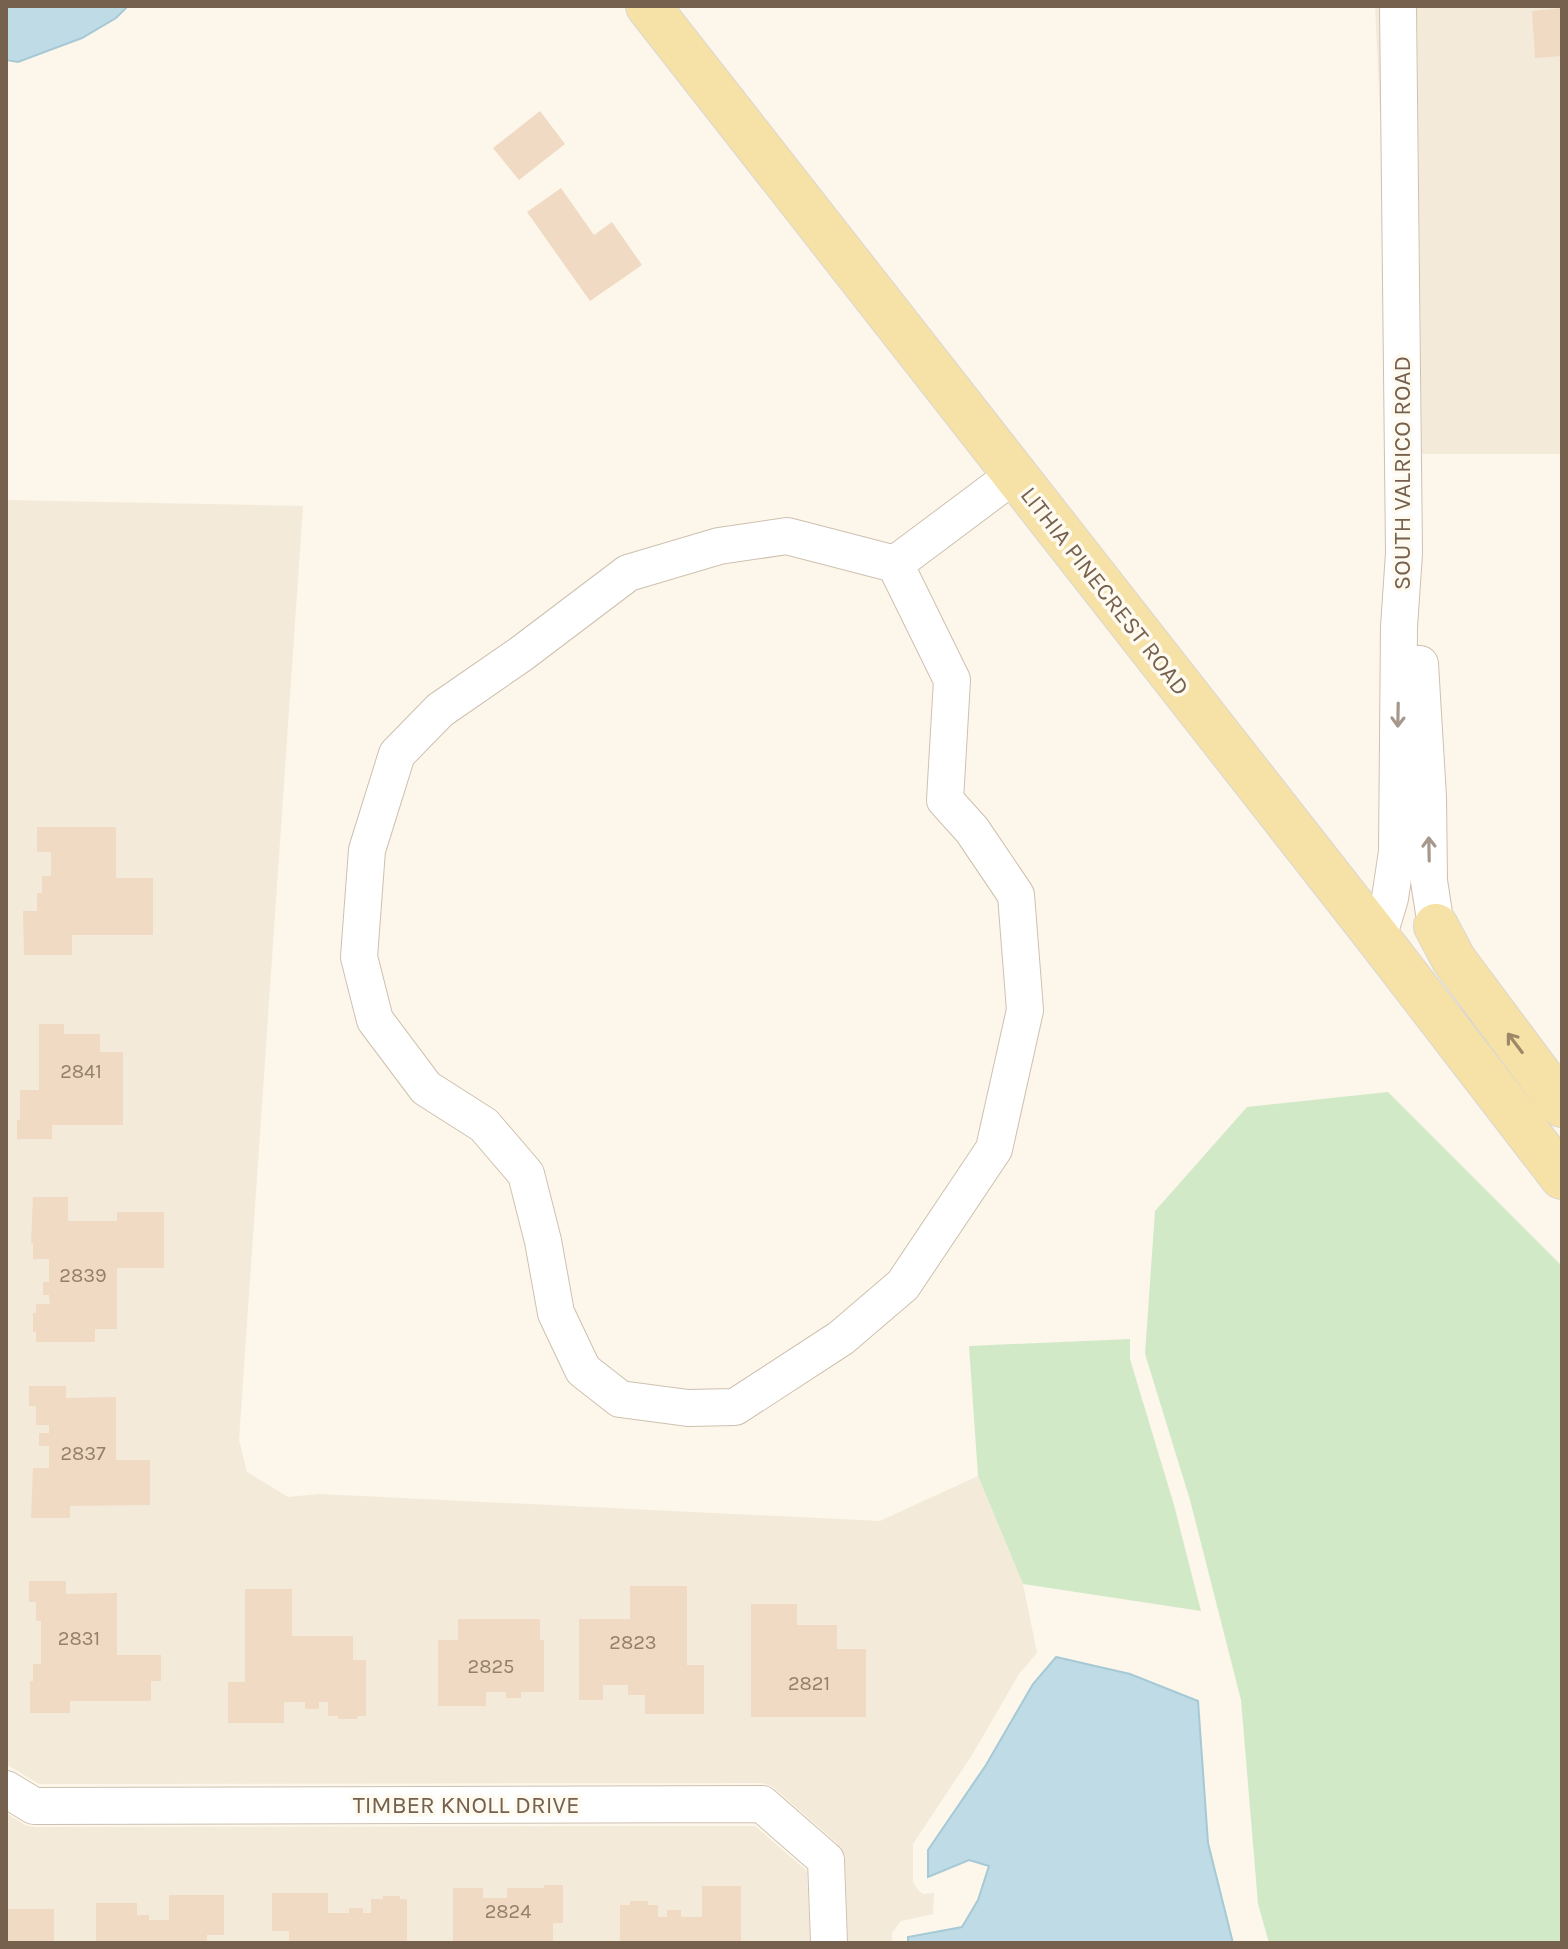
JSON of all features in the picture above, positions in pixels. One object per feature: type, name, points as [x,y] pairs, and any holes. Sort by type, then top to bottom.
[{"type":"main road","name":"LITHIA PINECREST ROAD","points":[[648,6],[1562,1177]]},
{"type":"main road","points":[[1436,926],[1454,960],[1562,1105]]},
{"type":"street","name":"SOUTH VALRICO ROAD","points":[[1378,938],[1390,898],[1397,852],[1399,627],[1404,553],[1398,6]]},
{"type":"street","points":[[895,564],[1014,475]]},
{"type":"street","points":[[787,536],[895,564],[952,680],[945,800],[972,830],[1016,895],[1025,1010],[994,1149],[903,1285],[841,1338],[735,1407],[688,1408],[620,1399],[583,1370],[556,1313],[543,1241],[526,1174],[484,1125],[426,1088],[375,1020],[359,957],[367,850],[397,754],[440,710],[521,654],[628,573],[719,546],[787,536]]},
{"type":"street","points":[[1404,553],[1418,633],[1428,797],[1429,881],[1436,926]]},
{"type":"street","name":"TIMBER KNOLL DRIVE","points":[[6,1789],[34,1806],[762,1804],[826,1860],[829,1943]]},
{"type":"shaded area","points":[[1375,6],[1379,6],[1381,132]]},
{"type":"shaded area","points":[[1417,6],[1562,6],[1562,454],[1422,454]]},
{"type":"shaded area","points":[[6,500],[303,506],[239,1440],[247,1472],[288,1497],[319,1494],[880,1521],[978,1476],[1023,1584],[1037,1653],[1019,1674],[972,1755],[913,1844],[913,1882],[923,1894],[934,1893],[933,1914],[901,1921],[892,1933],[892,1943],[848,1943],[845,1859],[837,1843],[773,1787],[762,1783],[39,1784],[6,1764]]},
{"type":"shaded area","points":[[6,1813],[34,1827],[755,1826],[807,1871],[810,1943],[6,1943]]},
{"type":"green space","points":[[1388,1092],[1562,1266],[1562,1943],[1269,1943],[1258,1904],[1241,1700],[1190,1500],[1145,1354],[1155,1211],[1247,1107]]},
{"type":"green space","points":[[1130,1339],[1130,1359],[1174,1505],[1201,1611],[1023,1584],[978,1476],[969,1346]]},
{"type":"water","points":[[6,6],[128,6],[116,18],[82,38],[18,62],[6,60]]},
{"type":"water","points":[[1056,1657],[1130,1674],[1198,1701],[1208,1843],[1233,1943],[908,1943],[908,1937],[962,1927],[978,1900],[989,1866],[969,1860],[928,1877],[928,1850],[986,1765],[1033,1684]]},
{"type":"building","points":[[1562,8],[1562,56],[1535,58],[1532,11]]},
{"type":"building","points":[[540,111],[565,144],[519,180],[493,148]]},
{"type":"building","points":[[561,188],[594,235],[612,222],[642,265],[590,301],[527,212]]},
{"type":"building","points":[[37,827],[116,827],[116,878],[153,878],[153,935],[72,935],[72,955],[24,955],[23,911],[37,911],[37,893],[42,893],[42,876],[51,876],[51,852],[37,852]]},
{"type":"building","points":[[39,1024],[64,1024],[64,1034],[100,1034],[100,1052],[123,1052],[123,1125],[52,1125],[52,1139],[17,1139],[20,1090],[39,1090]]},
{"type":"building","points":[[33,1197],[68,1197],[68,1221],[117,1221],[117,1212],[164,1212],[164,1268],[117,1268],[117,1329],[95,1329],[95,1342],[36,1342],[33,1313],[36,1313],[36,1304],[50,1304],[49,1295],[43,1295],[43,1282],[49,1282],[49,1259],[33,1259]]},
{"type":"building","points":[[29,1386],[66,1386],[66,1398],[116,1397],[116,1460],[150,1460],[150,1505],[70,1506],[70,1518],[31,1518],[33,1468],[49,1468],[49,1446],[39,1446],[39,1433],[49,1433],[49,1425],[36,1425],[36,1406],[29,1406]]},
{"type":"building","points":[[29,1581],[66,1581],[66,1594],[117,1593],[117,1655],[161,1655],[161,1681],[151,1681],[151,1701],[70,1701],[70,1713],[30,1713],[33,1664],[41,1664],[41,1621],[36,1621],[36,1602],[29,1602]]},
{"type":"building","points":[[630,1586],[687,1586],[687,1665],[704,1665],[704,1714],[645,1714],[645,1695],[628,1695],[628,1685],[603,1685],[603,1700],[579,1700],[579,1619],[630,1619]]},
{"type":"building","points":[[245,1589],[292,1589],[292,1636],[353,1636],[353,1660],[366,1660],[366,1716],[338,1719],[338,1716],[328,1716],[328,1702],[319,1702],[319,1709],[305,1709],[305,1702],[284,1702],[284,1723],[228,1723],[228,1682],[245,1682]]},
{"type":"building","points":[[751,1604],[797,1604],[797,1625],[837,1625],[837,1649],[866,1649],[866,1717],[751,1717]]},
{"type":"building","points":[[458,1619],[540,1619],[540,1640],[544,1640],[544,1692],[521,1692],[521,1698],[506,1698],[506,1692],[486,1692],[486,1706],[438,1706],[438,1640],[458,1640]]},
{"type":"building","points":[[544,1885],[563,1885],[563,1923],[553,1923],[553,1943],[453,1943],[453,1888],[483,1888],[483,1898],[507,1898],[507,1888],[544,1888]]},
{"type":"building","points":[[702,1886],[741,1886],[741,1943],[620,1943],[620,1905],[630,1905],[630,1901],[648,1901],[648,1905],[658,1905],[658,1917],[667,1917],[667,1910],[681,1910],[681,1917],[702,1917]]},
{"type":"building","points":[[272,1893],[328,1893],[328,1913],[349,1913],[349,1908],[363,1908],[363,1913],[371,1913],[371,1899],[400,1896],[400,1899],[407,1899],[407,1943],[289,1943],[289,1931],[272,1931]]},
{"type":"building","points":[[169,1895],[224,1895],[224,1935],[207,1935],[207,1943],[96,1943],[96,1903],[137,1903],[137,1915],[149,1915],[149,1920],[169,1920]]},
{"type":"building","points":[[6,1909],[54,1909],[54,1943],[6,1943]]}]
